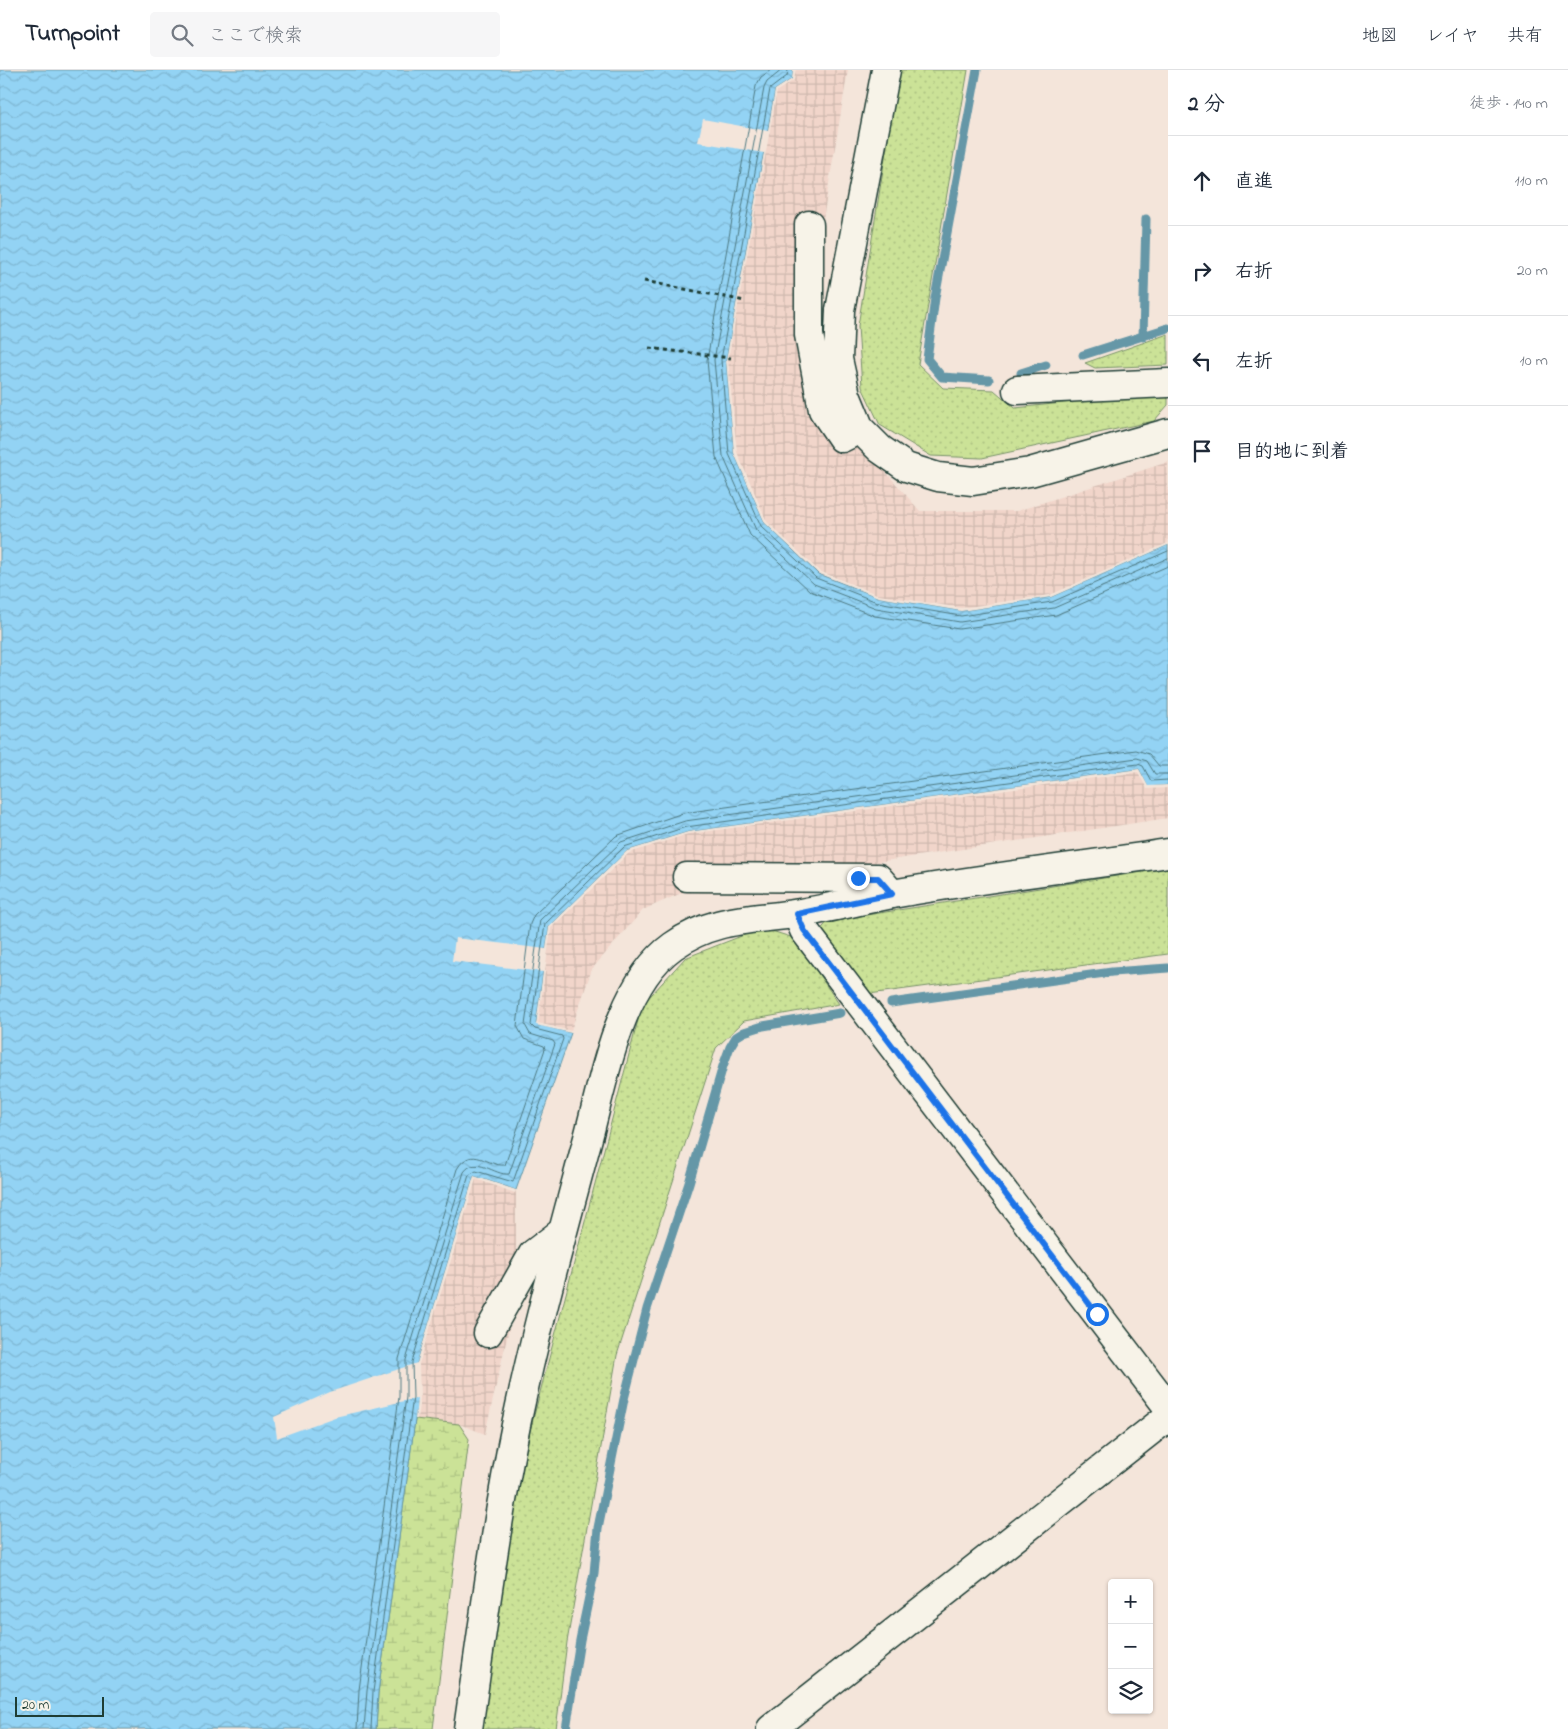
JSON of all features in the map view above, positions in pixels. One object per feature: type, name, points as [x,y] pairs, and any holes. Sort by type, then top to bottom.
[{"type":"street","points":[[886,70],[840,310],[838,359],[846,395],[860,429],[880,449],[906,467],[938,477],[973,481],[1030,472],[1168,433]]},
{"type":"street","points":[[809,226],[809,336],[822,410],[842,438],[860,429]]},
{"type":"street","points":[[1016,390],[1168,384]]},
{"type":"street","points":[[468,1729],[496,1535],[517,1419],[562,1232],[619,1027],[633,993],[649,969],[672,946],[702,930],[735,920],[797,914],[892,894],[1168,853]]},
{"type":"street","points":[[687,878],[878,878],[892,894]]},
{"type":"street","points":[[797,914],[809,937],[1168,1406]]},
{"type":"street","points":[[488,1333],[533,1254],[562,1232]]},
{"type":"street","points":[[771,1729],[1168,1417]]},
{"type":"path","points":[[644,281],[745,301]]},
{"type":"path","points":[[650,348],[731,358]]},
{"type":"shaded area","points":[[632,70],[848,70],[823,219],[817,335],[834,413],[920,511],[1017,511],[1168,462],[1168,818],[686,891],[643,910],[592,969],[516,1190],[516,1298],[485,1434],[459,1424],[415,1419],[421,821]]},
{"type":"green space","points":[[899,70],[968,70],[918,364],[943,388],[994,390],[1015,408],[1168,392],[1168,405],[1154,421],[982,458],[931,456],[880,425],[862,387],[858,326]]},
{"type":"green space","points":[[1168,334],[1168,365],[1095,368],[1085,363]]},
{"type":"green space","points":[[1168,868],[1168,954],[869,994],[819,932],[828,921]]},
{"type":"green space","points":[[762,928],[794,938],[839,1004],[744,1021],[716,1048],[617,1355],[567,1642],[556,1729],[481,1729],[522,1461],[642,1005],[685,958]]},
{"type":"green space","points":[[415,1419],[459,1424],[469,1439],[433,1729],[376,1729],[378,1693]]},
{"type":"water","points":[[0,70],[793,70],[792,79],[775,90],[726,360],[734,453],[765,523],[818,574],[878,597],[961,611],[1051,597],[1168,545],[1168,785],[1148,787],[1139,769],[688,832],[627,851],[549,927],[536,1024],[571,1033],[516,1190],[474,1176],[417,1363],[418,1398],[378,1693],[376,1729],[0,1729]]},
{"type":"pier","points":[[793,70],[796,70],[794,80],[777,91],[728,360],[737,452],[767,522],[819,571],[879,595],[961,608],[1050,595],[1168,543],[1168,545],[1051,597],[961,611],[878,597],[818,573],[765,523],[734,453],[726,360],[764,153],[698,142],[703,119],[768,131],[775,90],[792,79]]},
{"type":"pier","points":[[1139,769],[1148,786],[1168,785],[1168,788],[1147,789],[1138,772],[688,834],[629,853],[551,928],[538,1023],[571,1031],[571,1033],[536,1025],[543,972],[452,961],[455,938],[546,949],[549,927],[627,851],[688,832]]},
{"type":"pier","points":[[474,1176],[516,1190],[515,1193],[476,1179],[419,1364],[420,1398],[417,1419],[415,1419],[417,1398],[335,1417],[277,1438],[274,1417],[330,1392],[417,1363]]},
{"type":"waterway","points":[[977,70],[935,298],[927,359],[942,377],[989,380]]},
{"type":"waterway","points":[[1143,337],[1146,219]]},
{"type":"waterway","points":[[1083,355],[1168,328]]},
{"type":"waterway","points":[[1021,373],[1046,365]]},
{"type":"waterway","points":[[891,1003],[1112,972],[1168,968]]},
{"type":"waterway","points":[[566,1729],[580,1640],[594,1573],[598,1528],[624,1399],[647,1309],[689,1183],[730,1047],[736,1037],[744,1032],[763,1026],[840,1013]]},
{"type":"route","points":[[858,878],[878,878],[892,894],[797,914],[804,930],[1097,1314]]}]
